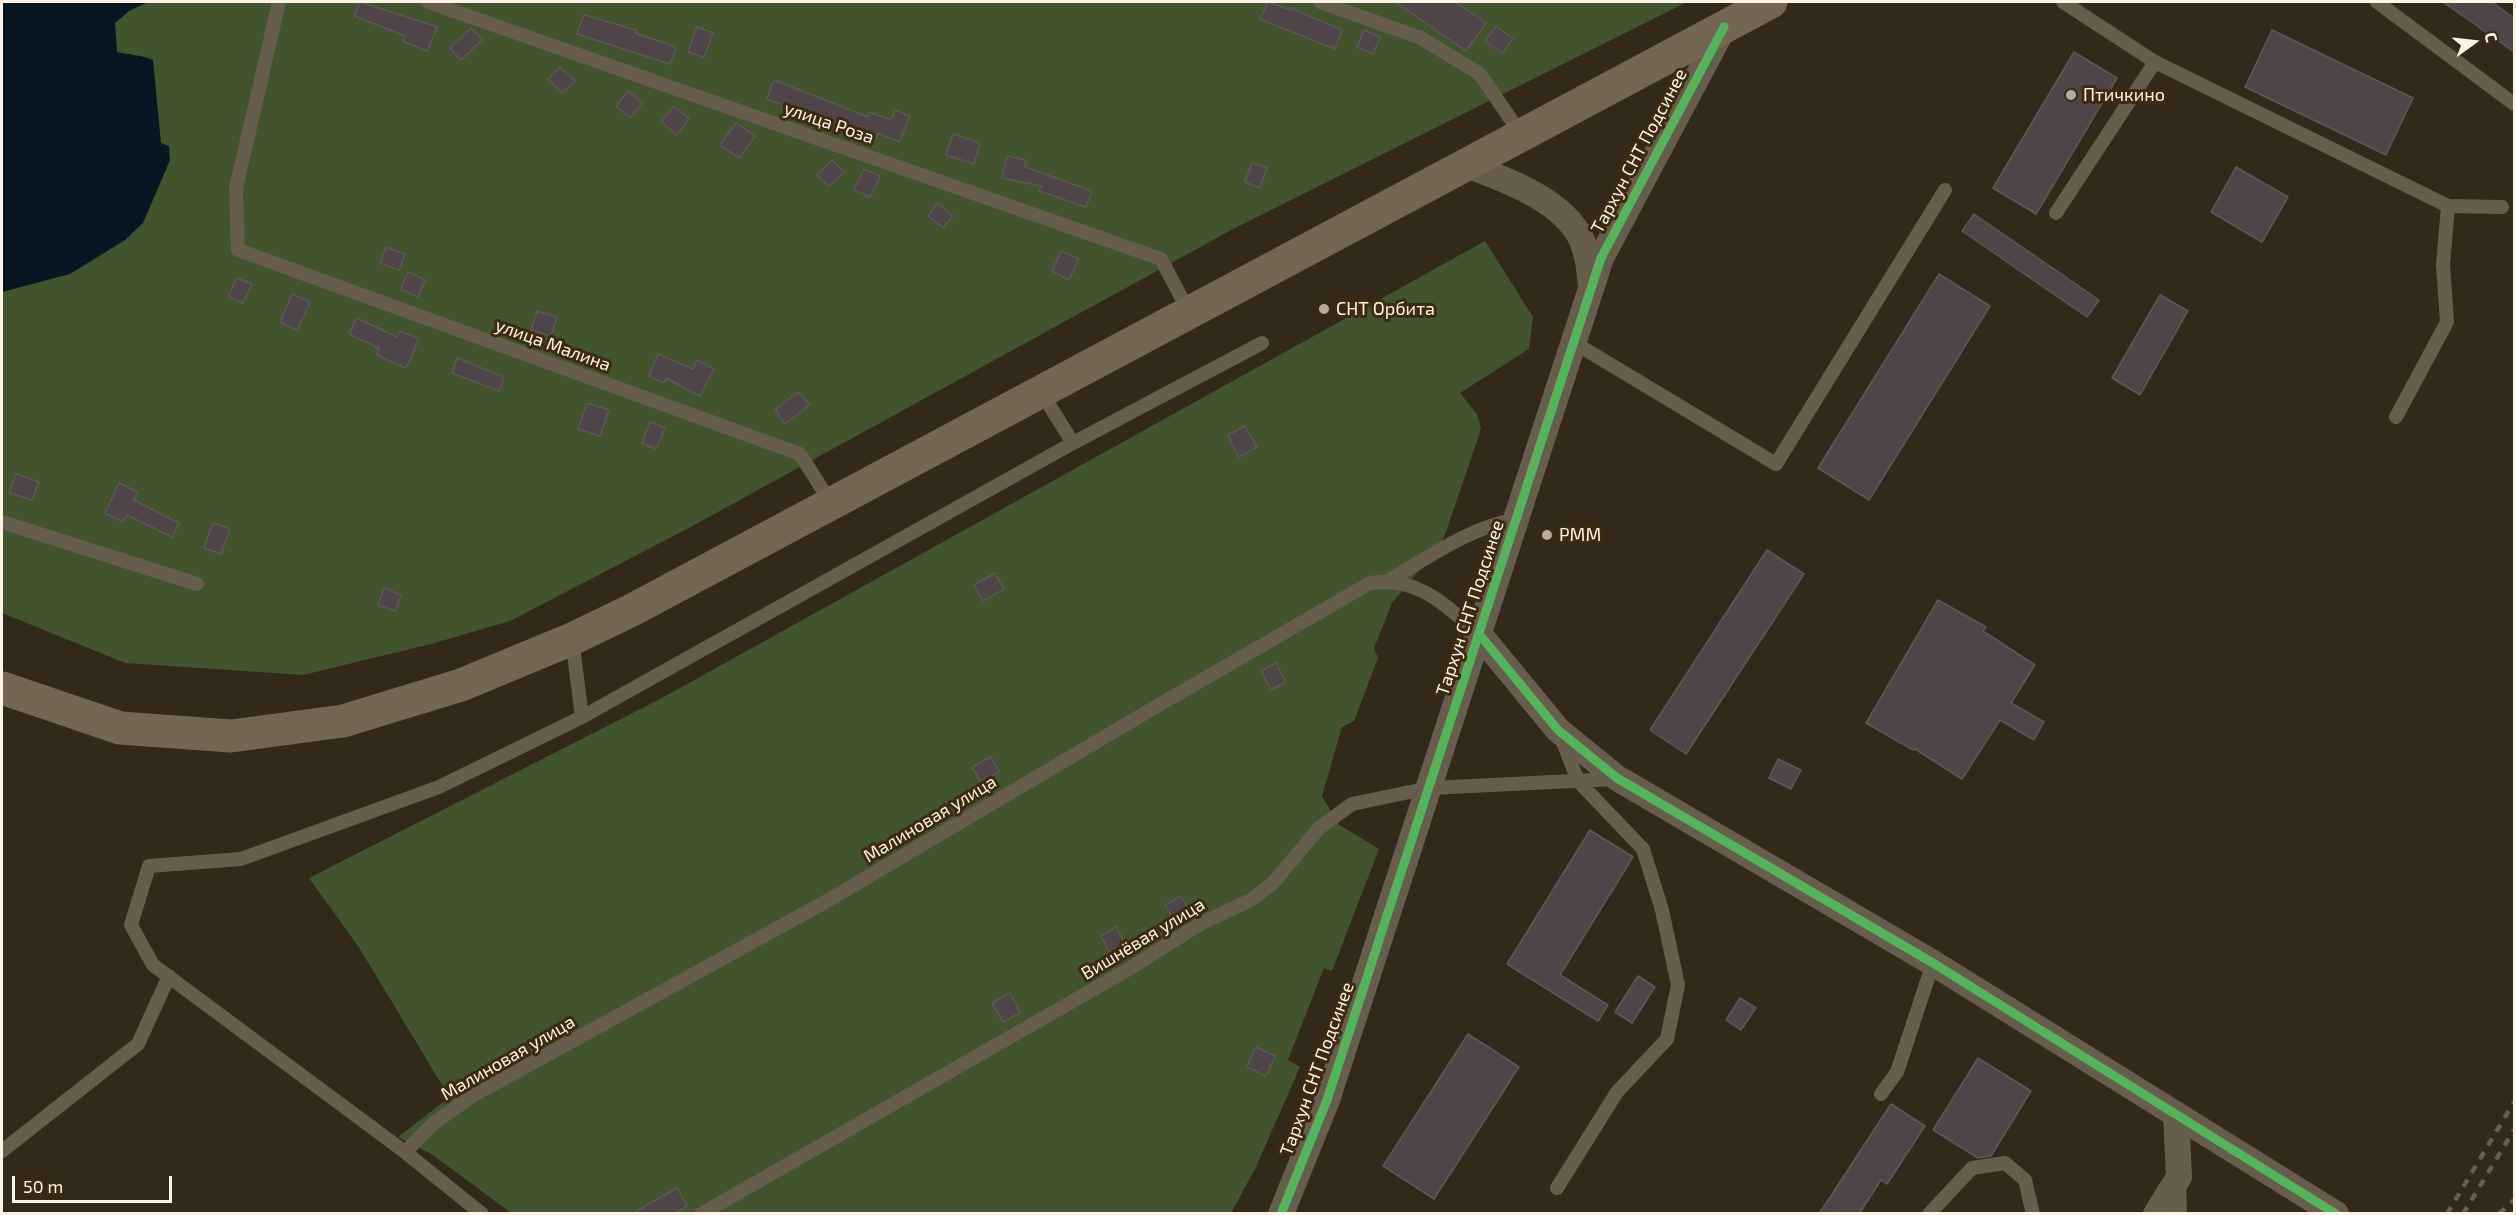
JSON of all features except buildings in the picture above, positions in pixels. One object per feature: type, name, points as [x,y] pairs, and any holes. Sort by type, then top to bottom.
[{"type":"main road","points":[[2,688],[120,728],[231,736],[343,721],[461,685],[572,639],[632,609],[1771,2]]},
{"type":"street","name":"Тархун СНТ Подсинее","points":[[1281,1214],[1327,1100],[1601,258],[1724,27]]},
{"type":"street","points":[[1467,165],[1516,185],[1555,208],[1577,232],[1589,260],[1591,288]]},
{"type":"street","points":[[1479,634],[1558,730],[1617,778],[1933,963],[2336,1214]]},
{"type":"street","points":[[2156,1214],[2179,1177],[2176,1114]]},
{"type":"lane","name":"улица Малина","points":[[279,2],[236,188],[238,250],[800,454],[831,503]]},
{"type":"lane","name":"улица Роза","points":[[428,2],[1161,259],[1189,312]]},
{"type":"lane","points":[[1320,2],[1420,38],[1480,74],[1522,136]]},
{"type":"lane","points":[[2063,2],[2155,62],[2448,206],[2502,207]]},
{"type":"lane","points":[[2377,2],[2514,104]]},
{"type":"lane","points":[[2056,213],[2155,62]]},
{"type":"lane","points":[[1573,342],[1776,464],[1946,190]]},
{"type":"lane","points":[[2396,417],[2447,322],[2443,264],[2448,206]]},
{"type":"lane","points":[[482,1214],[405,1152],[153,965],[131,925],[148,866],[241,859],[439,788],[582,717],[1073,443],[1262,343]]},
{"type":"lane","points":[[1040,392],[1073,443]]},
{"type":"lane","name":"Малиновая улица","points":[[405,1152],[434,1123],[472,1096],[827,901],[1370,583],[1389,580],[1480,531],[1502,522],[1515,520]]},
{"type":"lane","points":[[2,522],[197,584]]},
{"type":"lane","points":[[1389,580],[1409,584],[1441,601],[1479,634]]},
{"type":"lane","points":[[572,639],[582,717]]},
{"type":"lane","points":[[1557,1188],[1617,1092],[1667,1039],[1678,985],[1662,910],[1643,849],[1578,781],[1558,730]]},
{"type":"lane","name":"Вишнёвая улица","points":[[701,1214],[1118,975],[1200,924],[1251,900],[1273,883],[1319,828],[1345,808],[1361,802],[1429,788],[1617,778]]},
{"type":"lane","points":[[1881,1095],[1897,1072],[1933,963]]},
{"type":"lane","points":[[2,1151],[138,1044],[169,976]]},
{"type":"lane","points":[[1929,1214],[1972,1168],[2005,1163],[2025,1180],[2033,1214]]},
{"type":"lane","points":[[2179,1177],[2180,1214]]},
{"type":"green space","points":[[2,2],[1687,2],[1235,228],[687,529],[510,621],[431,644],[303,675],[125,663],[2,613]]},
{"type":"green space","points":[[1485,241],[1533,317],[1529,349],[1460,393],[1477,414],[1481,429],[1447,529],[1441,544],[1392,603],[1374,648],[1378,658],[1354,721],[1342,727],[1322,796],[1338,824],[1379,849],[1332,971],[1324,968],[1288,1060],[1300,1067],[1255,1169],[1231,1213],[511,1213],[433,1155],[398,1137],[446,1100],[445,1090],[360,949],[309,878],[662,698]]},
{"type":"water","points":[[2,2],[148,2],[129,11],[115,23],[117,52],[153,60],[161,143],[169,146],[170,160],[143,223],[125,240],[70,274],[2,292]]},
{"type":"railway","points":[[2447,1214],[2514,1102]]},
{"type":"railway","points":[[2463,1214],[2514,1130]]},
{"type":"railway","points":[[2499,1214],[2514,1200]]},
{"type":"cycle path","points":[[1281,1214],[1327,1100],[1601,258],[1724,27]]},
{"type":"cycle path","points":[[1479,634],[1558,730],[1617,778],[1933,963],[2336,1214]]},
{"type":"place","name":"Птичкино","points":[[2071,95]]},
{"type":"place","name":"СНТ Орбита","points":[[1324,309]]},
{"type":"place","name":"РММ","points":[[1547,535]]}]
